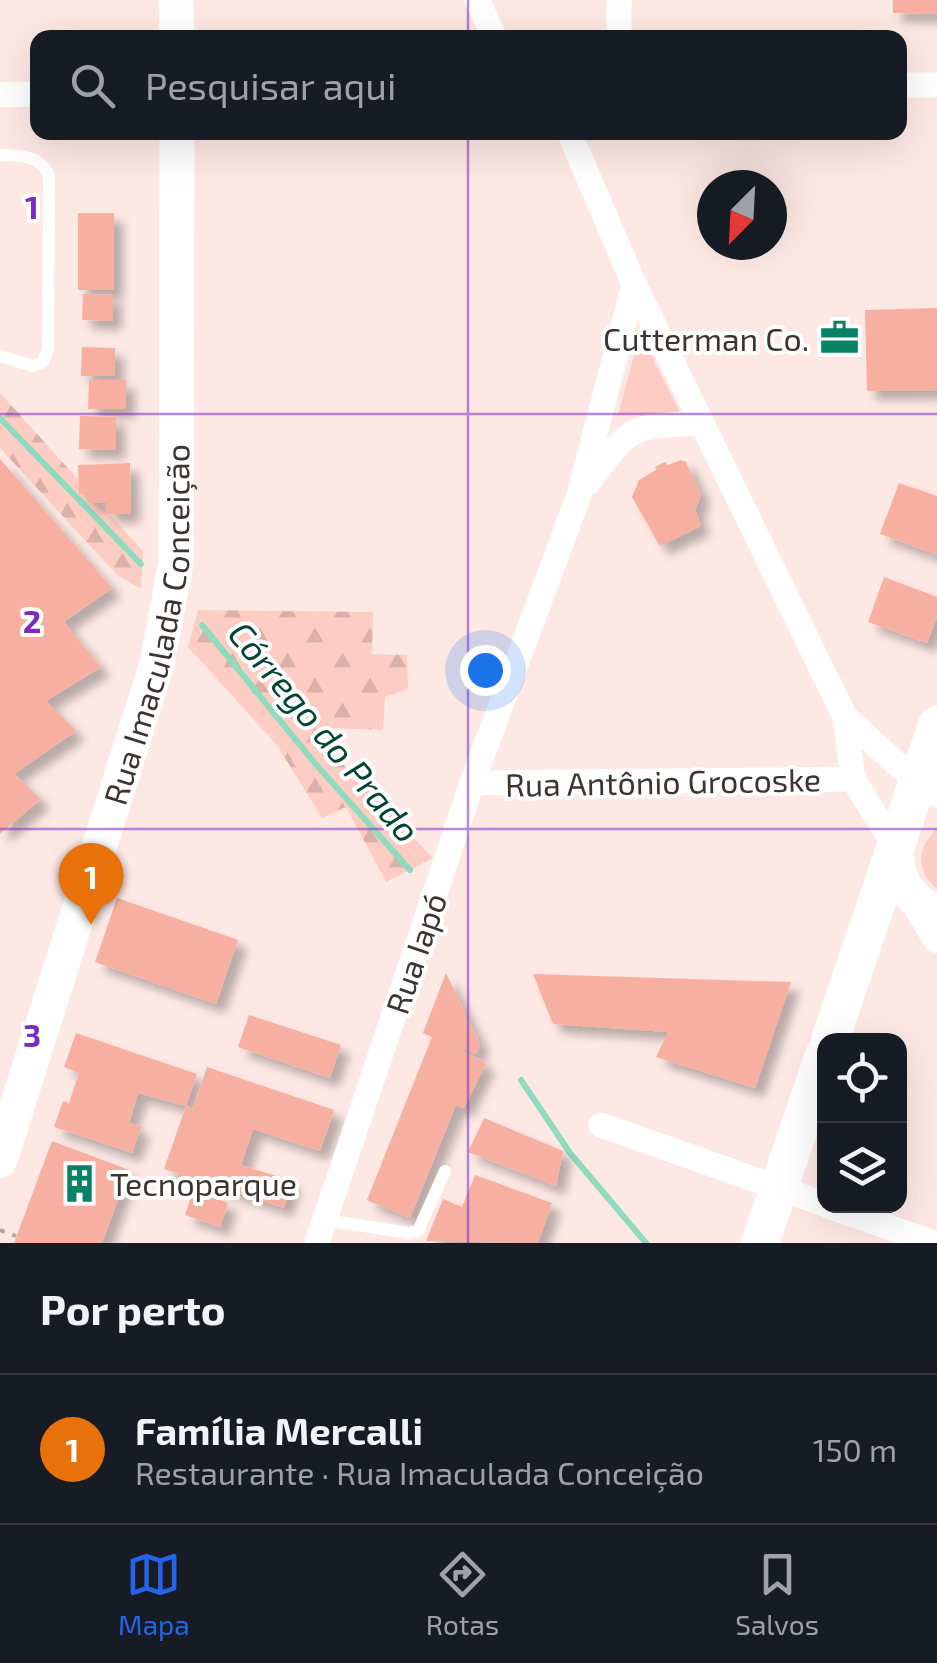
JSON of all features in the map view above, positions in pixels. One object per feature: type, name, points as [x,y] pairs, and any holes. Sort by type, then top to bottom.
[{"type":"main road","points":[[176,0],[176,30]]},
{"type":"main road","name":"Rua Imaculada Conceição","points":[[0,1160],[157,664],[176,563],[177,140]]},
{"type":"main road","points":[[832,1033],[899,839],[930,794],[937,725]]},
{"type":"main road","points":[[899,839],[896,867],[902,885],[926,905]]},
{"type":"main road","points":[[760,1243],[817,1075]]},
{"type":"street","points":[[477,0],[492,30]]},
{"type":"street","points":[[619,30],[620,0]]},
{"type":"street","points":[[907,85],[937,85]]},
{"type":"street","points":[[0,95],[30,94]]},
{"type":"street","points":[[572,140],[634,284],[845,717],[853,778],[899,839]]},
{"type":"street","name":"Rua Iapó","points":[[321,1231],[472,784],[579,495],[634,284]]},
{"type":"street","name":"Rua Iapó","points":[[579,495],[622,438],[642,426],[702,423]]},
{"type":"street","points":[[845,717],[930,794]]},
{"type":"street","name":"Rua Antônio Grocoske","points":[[472,784],[853,778]]},
{"type":"street","points":[[926,905],[937,938]]},
{"type":"street","points":[[601,1125],[817,1202]]},
{"type":"street","points":[[849,1213],[934,1243]]},
{"type":"lane","points":[[0,155],[29,156],[43,163],[49,175],[49,194],[48,350],[43,362],[33,366],[0,356]]},
{"type":"lane","points":[[321,1231],[418,1231],[445,1171]]},
{"type":"path","points":[[0,1230],[16,1236]]},
{"type":"green space","points":[[640,333],[680,412],[618,415]]},
{"type":"green space","points":[[0,393],[143,551],[141,589],[117,575],[0,448]]},
{"type":"green space","points":[[198,610],[373,612],[372,654],[407,655],[408,689],[385,697],[383,730],[334,728],[329,750],[433,858],[386,882],[346,807],[322,818],[277,745],[188,647]]},
{"type":"green space","points":[[937,829],[937,889],[925,875],[921,859],[925,844]]},
{"type":"building","points":[[893,0],[937,0],[937,14],[893,13]]},
{"type":"building","points":[[78,213],[114,213],[114,290],[78,290]]},
{"type":"building","points":[[83,294],[113,295],[113,321],[82,320]]},
{"type":"building","points":[[937,308],[937,390],[867,391],[865,310]]},
{"type":"building","points":[[82,347],[115,348],[115,376],[81,376]]},
{"type":"building","points":[[89,380],[126,380],[126,409],[88,409]]},
{"type":"building","points":[[80,416],[116,417],[116,450],[79,449]]},
{"type":"building","points":[[0,459],[112,588],[64,622],[101,667],[46,701],[76,731],[14,774],[41,799],[0,834]]},
{"type":"building","points":[[686,462],[701,495],[695,510],[701,526],[660,546],[632,497],[639,480],[655,467]]},
{"type":"building","points":[[130,463],[131,514],[106,514],[106,503],[88,503],[88,494],[79,494],[78,465]]},
{"type":"building","points":[[899,483],[937,496],[937,555],[880,534]]},
{"type":"building","points":[[884,577],[937,597],[937,617],[927,643],[868,622]]},
{"type":"building","points":[[117,898],[238,940],[216,1004],[95,962]]},
{"type":"building","points":[[446,973],[480,1044],[476,1054],[452,1045],[486,1063],[464,1108],[456,1105],[410,1218],[367,1200],[432,1037],[423,1033]]},
{"type":"building","points":[[533,974],[791,982],[755,1088],[656,1057],[668,1032],[553,1024]]},
{"type":"building","points":[[249,1015],[341,1045],[330,1078],[238,1047]]},
{"type":"building","points":[[76,1033],[197,1074],[186,1106],[138,1093],[129,1123],[141,1127],[132,1153],[54,1127],[63,1101],[69,1103],[79,1073],[64,1067]]},
{"type":"building","points":[[207,1067],[334,1110],[320,1151],[253,1129],[241,1165],[292,1181],[284,1208],[164,1169],[186,1106],[193,1108]]},
{"type":"building","points":[[484,1118],[563,1151],[556,1186],[468,1152]]},
{"type":"building","name":"Tecnoparque","points":[[52,1141],[129,1170],[102,1243],[14,1243]]},
{"type":"building","points":[[475,1175],[552,1203],[538,1243],[426,1241],[443,1199],[462,1207]]},
{"type":"building","points":[[193,1191],[228,1203],[220,1227],[185,1215]]},
{"type":"waterway","name":"Córrego do Prado","points":[[0,418],[141,564]]},
{"type":"waterway","name":"Córrego do Prado","points":[[202,625],[313,761],[410,870]]},
{"type":"waterway","name":"Córrego do Prado","points":[[521,1080],[570,1153],[646,1243]]},
{"type":"place","name":"Cutterman Co.","points":[[839,338]]},
{"type":"place","name":"Família Mercalli","points":[[91,925]]},
{"type":"place","name":"Tecnoparque","points":[[80,1183]]}]
